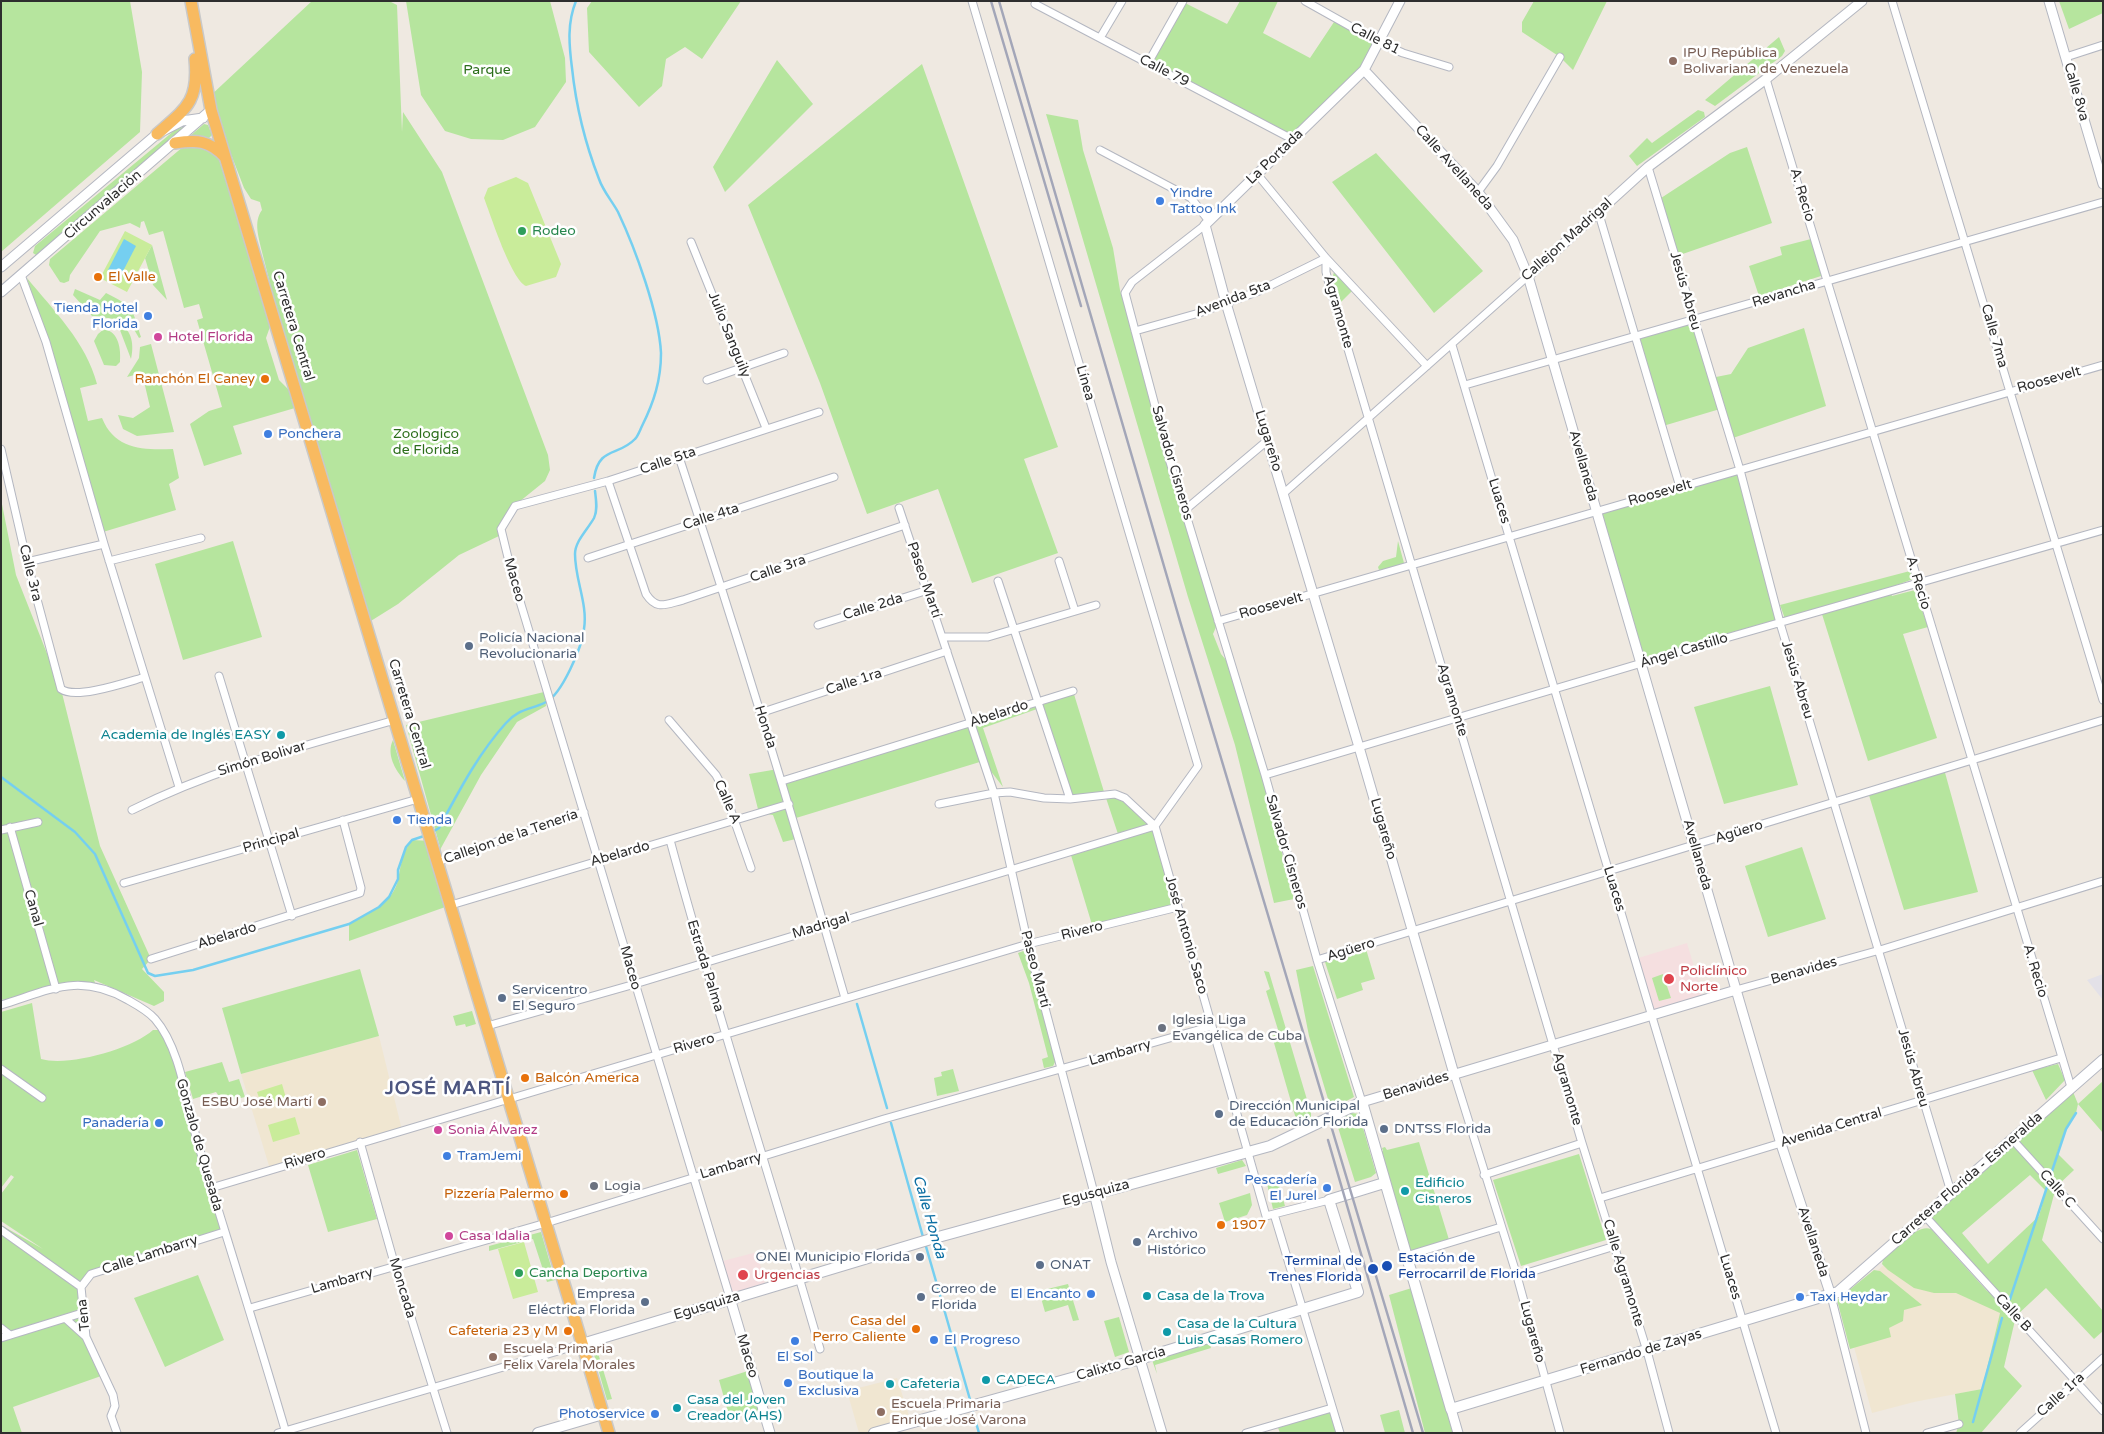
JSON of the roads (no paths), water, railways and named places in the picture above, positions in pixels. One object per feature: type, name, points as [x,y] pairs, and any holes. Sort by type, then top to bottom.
[{"type":"highway","name":"Carretera Central","points":[[191,1],[207,114],[215,122],[226,158],[609,1433]]},
{"type":"highway","points":[[156,134],[190,102],[196,87],[193,17]]},
{"type":"highway","points":[[175,143],[200,141],[212,144],[226,158]]},
{"type":"main road","name":"Carretera Florida - Esmeralda","points":[[1831,1296],[1846,1288],[1924,1215],[2103,1060]]},
{"type":"main road","name":"Egusquiza","points":[[582,1344],[920,1242],[1094,1193],[1248,1153],[1289,1138],[1351,1105],[1362,1102]]},
{"type":"main road","name":"Salvador Cisneros","points":[[1362,1102],[1451,1409]]},
{"type":"main road","points":[[1329,1200],[1384,1183]]},
{"type":"main road","name":"Calixto García","points":[[874,1433],[1140,1359],[1358,1292],[1329,1200]]},
{"type":"main road","name":"Fernando de Zayas","points":[[1451,1409],[1831,1296]]},
{"type":"main road","points":[[538,1433],[603,1414]]},
{"type":"street","name":"Línea","points":[[972,1],[1198,766],[1156,826]]},
{"type":"street","points":[[1100,38],[1122,1]]},
{"type":"street","points":[[1148,63],[1183,1]]},
{"type":"street","name":"Calle 81","points":[[1305,1],[1380,43],[1403,53],[1449,67]]},
{"type":"street","name":"La Portada","points":[[1125,293],[1132,282],[1207,223],[1364,70],[1380,43],[1400,1]]},
{"type":"street","name":"Callejon Madrigal","points":[[1284,493],[1370,419],[1648,167],[1766,79],[1862,1]]},
{"type":"street","name":"Calle 7ma","points":[[1892,1],[1966,240],[2103,700]]},
{"type":"street","name":"Calle 8va","points":[[2049,1],[2103,184]]},
{"type":"street","name":"Calle 79","points":[[1035,4],[1292,139]]},
{"type":"street","points":[[2066,57],[2103,45]]},
{"type":"street","points":[[1478,192],[1497,166],[1560,57]]},
{"type":"street","name":"Calle Avellaneda","points":[[1364,70],[1478,192],[1513,240],[1528,276]]},
{"type":"street","name":"A. Recio","points":[[1766,79],[2071,1087]]},
{"type":"street","name":"Circunvalación","points":[[1,267],[156,134],[182,121],[207,114]]},
{"type":"street","name":"Circunvalación","points":[[1,292],[207,114]]},
{"type":"street","points":[[1100,150],[1191,198],[1207,223]]},
{"type":"street","name":"Jesús Abreu","points":[[1648,167],[1693,321],[1740,470],[1780,624],[1880,950],[1922,1101],[1951,1192]]},
{"type":"street","points":[[1257,174],[1326,258],[1427,366]]},
{"type":"street","name":"Revancha","points":[[1465,385],[2103,202]]},
{"type":"street","points":[[1598,211],[1680,487]]},
{"type":"street","name":"Lugareño","points":[[1207,223],[1226,303],[1284,493],[1484,1175],[1517,1276],[1560,1433]]},
{"type":"street","name":"Julio Sanguily","points":[[691,242],[766,428]]},
{"type":"street","name":"Avenida 5ta","points":[[1135,331],[1259,291],[1326,258]]},
{"type":"street","name":"Agramonte","points":[[1326,258],[1326,272],[1330,288],[1582,1143]]},
{"type":"street","points":[[21,275],[46,342],[104,544],[178,787]]},
{"type":"street","name":"Avellaneda","points":[[1528,276],[1596,511],[1643,664],[1781,1144],[1831,1296],[1866,1433]]},
{"type":"street","name":"Salvador Cisneros","points":[[1125,293],[1185,510],[1265,775],[1317,960],[1362,1102]]},
{"type":"street","name":"Luaces","points":[[1452,345],[1776,1433]]},
{"type":"street","points":[[707,380],[784,353]]},
{"type":"street","name":"Roosevelt","points":[[1218,621],[2103,365]]},
{"type":"street","name":"Calle 5ta","points":[[515,506],[608,481],[819,412]]},
{"type":"street","points":[[1185,510],[1268,440]]},
{"type":"street","name":"Calle 3ra","points":[[1,449],[27,562],[61,689],[67,693],[80,693],[146,677]]},
{"type":"street","name":"Honda","points":[[679,457],[723,588],[789,804],[845,998]]},
{"type":"street","name":"Calle 4ta","points":[[588,558],[834,477]]},
{"type":"street","points":[[608,481],[629,545]]},
{"type":"street","name":"Maceo","points":[[515,506],[501,529],[506,556],[770,1433]]},
{"type":"street","name":"Paseo Martí","points":[[899,508],[928,590],[994,793],[1028,944],[1063,1070],[1094,1193],[1162,1433]]},
{"type":"street","name":"Calle 3ra","points":[[629,545],[646,594],[651,603],[656,605],[723,588],[905,525]]},
{"type":"street","name":"Ángel Castillo","points":[[1265,775],[2103,530]]},
{"type":"street","points":[[109,560],[201,538]]},
{"type":"street","points":[[27,562],[104,544]]},
{"type":"street","points":[[1060,562],[1075,611]]},
{"type":"street","points":[[998,581],[1070,799]]},
{"type":"street","name":"Calle 2da","points":[[818,625],[928,590]]},
{"type":"street","points":[[943,637],[988,636],[1096,605]]},
{"type":"street","name":"Calle 1ra","points":[[760,713],[947,651]]},
{"type":"street","points":[[219,676],[292,916]]},
{"type":"street","name":"Abelardo","points":[[782,781],[1073,691]]},
{"type":"street","name":"Simón Bolivar","points":[[132,810],[178,787],[246,762],[395,720]]},
{"type":"street","name":"Calle A","points":[[669,720],[716,775],[730,801],[751,868]]},
{"type":"street","name":"Agüero","points":[[1317,960],[2103,720]]},
{"type":"street","points":[[939,804],[994,793],[1010,792],[1044,798],[1070,799],[1115,794],[1124,798],[1156,826]]},
{"type":"street","name":"Principal","points":[[124,883],[418,798]]},
{"type":"street","name":"Abelardo","points":[[451,905],[789,804]]},
{"type":"street","name":"Callejon de la Tenería","points":[[438,862],[584,812]]},
{"type":"street","name":"Abelardo","points":[[151,959],[360,893],[361,888],[343,820]]},
{"type":"street","points":[[1,830],[38,822]]},
{"type":"street","name":"Madrigal","points":[[487,1026],[703,964],[824,925],[1011,871],[1156,826]]},
{"type":"street","name":"José Antonio Saco","points":[[1156,826],[1266,1216],[1274,1214]]},
{"type":"street","name":"Canal","points":[[10,827],[56,989]]},
{"type":"street","name":"Estrada Palma","points":[[670,840],[703,964],[763,1156],[820,1349]]},
{"type":"street","name":"Benavides","points":[[1362,1102],[1736,990],[1880,950],[2103,881]]},
{"type":"street","name":"Rivero","points":[[211,1188],[507,1098],[726,1035],[1028,944],[1178,907]]},
{"type":"street","name":"Gonzalo de Quesada","points":[[1,1004],[82,984],[96,986],[129,1000],[155,1019],[168,1040],[175,1058],[224,1232],[250,1308],[286,1432]]},
{"type":"street","name":"Lambarry","points":[[250,1308],[546,1223],[884,1119],[1063,1070],[1212,1026]]},
{"type":"street","name":"Avenida Central","points":[[1600,1198],[2061,1058]]},
{"type":"street","points":[[1,1069],[42,1098]]},
{"type":"street","name":"Calle C","points":[[2012,1139],[2103,1239]]},
{"type":"street","name":"Moncada","points":[[360,1142],[395,1266],[435,1388],[447,1433]]},
{"type":"street","points":[[1484,1175],[1582,1143]]},
{"type":"street","name":"Calle Agramonte","points":[[1582,1143],[1647,1351],[1669,1433]]},
{"type":"street","points":[[1329,1200],[1274,1214],[1340,1433]]},
{"type":"street","name":"Calle B","points":[[1924,1215],[2103,1411]]},
{"type":"street","points":[[1406,1256],[1501,1227]]},
{"type":"street","name":"Tena","points":[[1,1230],[80,1287],[86,1337],[113,1395],[116,1406],[111,1416],[117,1433]]},
{"type":"street","name":"Calle Lambarry","points":[[80,1287],[91,1274],[224,1232]]},
{"type":"street","points":[[1517,1276],[1614,1246]]},
{"type":"street","points":[[1,1338],[82,1313]]},
{"type":"street","points":[[66,1319],[86,1337]]},
{"type":"street","points":[[1,1328],[10,1335]]},
{"type":"street","name":"Egusquiza","points":[[278,1433],[582,1344]]},
{"type":"street","name":"Calle 1ra","points":[[2020,1433],[2103,1358]]},
{"type":"street","points":[[1246,1433],[1332,1408]]},
{"type":"street","points":[[1451,1409],[1458,1433]]},
{"type":"street","points":[[1927,1433],[1959,1424]]},
{"type":"water","points":[[124,239],[136,246],[120,277],[108,270]]},
{"type":"waterway","points":[[576,1],[571,18],[570,42],[574,82],[582,124],[589,152],[601,183],[618,212],[639,262],[656,319],[661,353],[656,391],[638,435],[629,445],[605,456],[596,468],[594,478]]},
{"type":"waterway","points":[[431,833],[439,828],[478,760],[506,723],[525,710],[546,702],[565,680],[575,658],[584,629],[583,601],[575,554],[579,540],[596,512],[595,491]]},
{"type":"waterway","points":[[1,777],[75,832],[95,854],[148,973],[155,976],[193,970],[349,924],[379,907],[389,897],[398,879],[398,870],[406,847],[412,840],[427,835]]},
{"type":"waterway","name":"Calle Honda","points":[[857,1004],[887,1108]]},
{"type":"waterway","points":[[2051,1174],[2066,1129],[2076,1113]]},
{"type":"waterway","name":"Calle Honda","points":[[891,1123],[923,1237]]},
{"type":"waterway","points":[[2010,1299],[2047,1187]]},
{"type":"waterway","name":"Calle Honda","points":[[925,1243],[971,1403]]},
{"type":"waterway","points":[[1973,1422],[2002,1318]]},
{"type":"waterway","name":"Calle Honda","points":[[972,1409],[979,1433]]},
{"type":"railway","points":[[991,1],[1081,306]]},
{"type":"railway","points":[[999,1],[1180,621],[1423,1433]]},
{"type":"railway","points":[[1328,1140],[1413,1433]]},
{"type":"place","name":"IPU República Bolivariana de Venezuela","points":[[1673,61]]},
{"type":"place","name":"Yindre Tattoo Ink","points":[[1160,201]]},
{"type":"place","name":"Rodeo","points":[[522,231]]},
{"type":"place","name":"El Valle","points":[[98,277]]},
{"type":"place","name":"Tienda Hotel Florida","points":[[148,316]]},
{"type":"place","name":"Hotel Florida","points":[[158,337]]},
{"type":"place","name":"Ranchón El Caney","points":[[265,379]]},
{"type":"place","name":"Ponchera","points":[[268,434]]},
{"type":"place","name":"Policía Nacional Revolucionaria","points":[[469,646]]},
{"type":"place","name":"Academia de Inglés EASY","points":[[281,735]]},
{"type":"place","name":"Tienda","points":[[397,820]]},
{"type":"place","name":"Policlínico Norte","points":[[1669,979]]},
{"type":"place","name":"Servicentro El Seguro","points":[[502,998]]},
{"type":"place","name":"Iglesia Liga Evangélica de Cuba","points":[[1162,1028]]},
{"type":"place","name":"Balcón America","points":[[525,1078]]},
{"type":"place","name":"ESBU José Martí","points":[[322,1102]]},
{"type":"place","name":"Dirección Municipal de Educación Florida","points":[[1219,1114]]},
{"type":"place","name":"Panadería","points":[[159,1123]]},
{"type":"place","name":"DNTSS Florida","points":[[1384,1129]]},
{"type":"place","name":"Sonia Álvarez","points":[[438,1130]]},
{"type":"place","name":"TramJemi","points":[[447,1156]]},
{"type":"place","name":"Logia","points":[[594,1186]]},
{"type":"place","name":"Pescadería El Jurel","points":[[1327,1188]]},
{"type":"place","name":"Edificio Cisneros","points":[[1405,1191]]},
{"type":"place","name":"Pizzería Palermo","points":[[564,1194]]},
{"type":"place","name":"1907","points":[[1221,1225]]},
{"type":"place","name":"Casa Idalia","points":[[449,1236]]},
{"type":"place","name":"Archivo Histórico","points":[[1137,1242]]},
{"type":"place","name":"ONEI Municipio Florida","points":[[920,1257]]},
{"type":"place","name":"ONAT","points":[[1040,1265]]},
{"type":"place","name":"Estación de Ferrocarril de Florida","points":[[1387,1266]]},
{"type":"place","name":"Terminal de Trenes Florida","points":[[1373,1269]]},
{"type":"place","name":"Cancha Deportiva","points":[[519,1273]]},
{"type":"place","name":"Urgencias","points":[[743,1275]]},
{"type":"place","name":"El Encanto","points":[[1091,1294]]},
{"type":"place","name":"Casa de la Trova","points":[[1147,1296]]},
{"type":"place","name":"Correo de Florida","points":[[921,1297]]},
{"type":"place","name":"Taxi Heydar","points":[[1800,1297]]},
{"type":"place","name":"Empresa Eléctrica Florida","points":[[645,1302]]},
{"type":"place","name":"Casa del Perro Caliente","points":[[916,1329]]},
{"type":"place","name":"Cafeteria 23 y M","points":[[568,1331]]},
{"type":"place","name":"Casa de la Cultura Luis Casas Romero","points":[[1167,1332]]},
{"type":"place","name":"El Progreso","points":[[934,1340]]},
{"type":"place","name":"El Sol","points":[[795,1341]]},
{"type":"place","name":"Escuela Primaria Felix Varela Morales","points":[[493,1357]]},
{"type":"place","name":"CADECA","points":[[986,1380]]},
{"type":"place","name":"Boutique la Exclusiva","points":[[788,1383]]},
{"type":"place","name":"Cafeteria","points":[[890,1384]]},
{"type":"place","name":"Casa del Joven Creador (AHS)","points":[[677,1408]]},
{"type":"place","name":"Escuela Primaria Enrique José Varona","points":[[881,1412]]},
{"type":"place","name":"Photoservice","points":[[655,1414]]},
{"type":"district","name":"JOSÉ MARTÍ","points":[[448,1089]]},
{"type":"park label","name":"Parque","points":[[487,70]]},
{"type":"park label","name":"Zoologico de Florida","points":[[426,442]]}]
